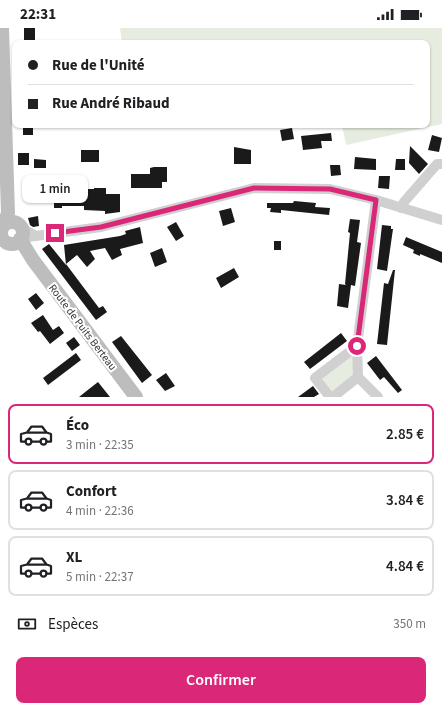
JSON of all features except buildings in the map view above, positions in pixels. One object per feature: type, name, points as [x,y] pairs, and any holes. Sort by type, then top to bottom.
[{"type":"street","points":[[2,28],[10,232],[36,236],[101,227],[254,188],[330,189],[376,200],[442,220]]},
{"type":"street","points":[[401,208],[404,202],[437,164],[442,164]]},
{"type":"street","points":[[376,200],[357,346],[358,377],[378,397]]},
{"type":"street","name":"Route de Puits Berteau","points":[[10,232],[31,257],[136,397]]},
{"type":"street","points":[[31,257],[36,236]]},
{"type":"street","points":[[357,346],[315,378],[331,397],[358,377]]},
{"type":"shaded area","points":[[120,28],[442,28],[442,124],[430,127],[430,40],[122,40]]},
{"type":"shaded area","points":[[343,128],[424,128],[346,145]]},
{"type":"shaded area","points":[[353,355],[353,375],[331,392],[322,379]]},
{"type":"route","points":[[55,233],[101,227],[254,188],[330,189],[376,200],[357,346]]}]
